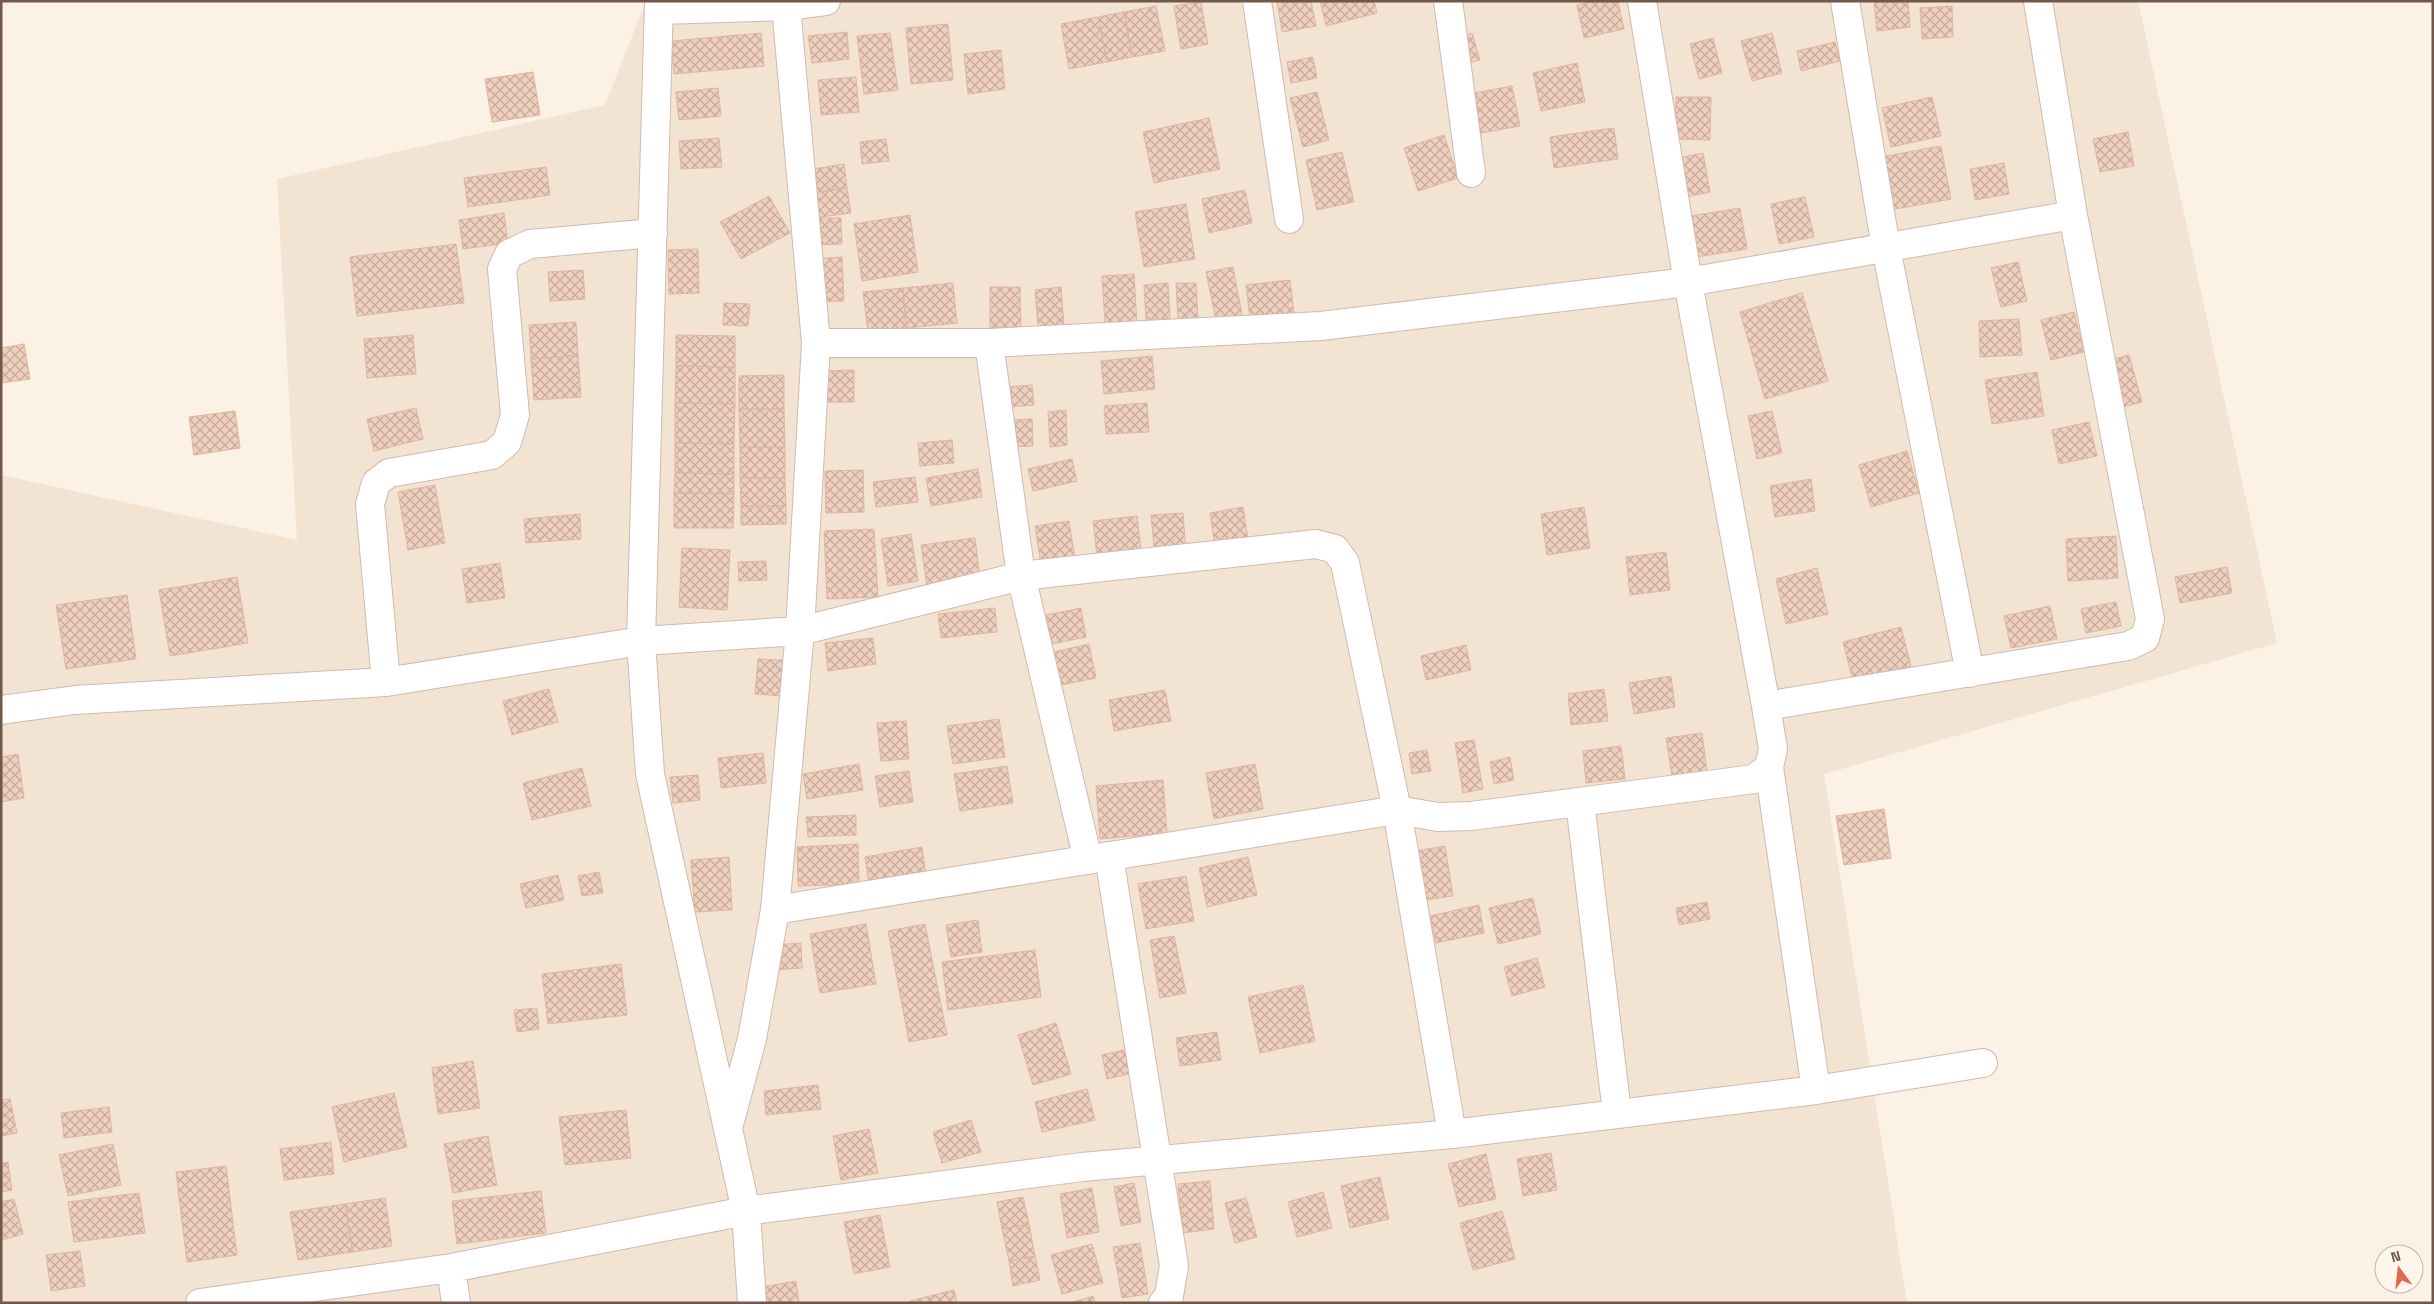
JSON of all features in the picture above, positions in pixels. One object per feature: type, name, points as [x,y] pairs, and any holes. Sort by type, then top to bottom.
[{"type":"street","points":[[752,1303],[746,1211],[650,774],[641,641],[660,6],[786,6],[826,1]]},
{"type":"street","points":[[1257,1],[1289,219]]},
{"type":"street","points":[[1448,1],[1471,173]]},
{"type":"street","points":[[1642,1],[1688,282],[1773,749],[1769,767],[1816,1090]]},
{"type":"street","points":[[1845,1],[1886,248],[1970,673]]},
{"type":"street","points":[[1766,706],[2128,646],[2145,638],[2150,619],[2073,215],[2038,1]]},
{"type":"street","points":[[728,1128],[752,1039],[775,910],[800,631],[816,343],[786,6]]},
{"type":"street","points":[[816,343],[989,343],[1321,326],[1688,282],[2073,215]]},
{"type":"street","points":[[386,682],[370,504],[376,483],[389,473],[492,455],[506,442],[515,415],[502,270],[509,254],[530,244],[653,233]]},
{"type":"street","points":[[989,343],[1022,576],[1098,858],[1157,1160],[1174,1266],[1169,1296],[1164,1303]]},
{"type":"street","points":[[2,707],[75,700],[386,682],[641,641],[800,631],[1022,576],[1316,544],[1335,550],[1345,563],[1398,810],[1452,1134]]},
{"type":"street","points":[[775,910],[1398,810],[1438,817],[1472,816],[1754,779],[1769,767]]},
{"type":"street","points":[[1580,802],[1618,1113]]},
{"type":"street","points":[[200,1303],[451,1268],[746,1211],[1082,1167],[1452,1134],[1816,1090],[1983,1063]]},
{"type":"street","points":[[451,1268],[456,1303]]},
{"type":"shaded area","points":[[646,1],[2138,1],[2277,643],[1824,774],[1907,1303],[1,1303],[1,475],[297,540],[277,179],[605,105]]},
{"type":"building","points":[[1277,1],[1311,1],[1316,26],[1282,32]]},
{"type":"building","points":[[1320,1],[1374,1],[1377,13],[1326,26]]},
{"type":"building","points":[[1595,1],[1618,1],[1624,29],[1584,38],[1577,5]]},
{"type":"building","points":[[1874,1],[1908,1],[1910,27],[1877,31]]},
{"type":"building","points":[[1201,2],[1208,44],[1181,49],[1174,6]]},
{"type":"building","points":[[1156,6],[1165,51],[1132,57],[1124,12]]},
{"type":"building","points":[[1952,6],[1953,37],[1922,39],[1920,8]]},
{"type":"building","points":[[1124,12],[1132,57],[1107,62],[1098,17]]},
{"type":"building","points":[[1098,17],[1107,62],[1069,69],[1061,24]]},
{"type":"building","points":[[948,24],[953,80],[911,84],[906,28]]},
{"type":"building","points":[[847,32],[849,59],[812,63],[808,36]]},
{"type":"building","points":[[761,33],[764,66],[674,74],[671,41]]},
{"type":"building","points":[[890,33],[898,90],[864,94],[857,36]]},
{"type":"building","points":[[1472,33],[1480,60],[1465,64],[1458,37]]},
{"type":"building","points":[[1772,33],[1782,73],[1752,81],[1741,41]]},
{"type":"building","points":[[1713,38],[1722,73],[1699,79],[1690,44]]},
{"type":"building","points":[[1835,42],[1840,61],[1801,71],[1797,51]]},
{"type":"building","points":[[1001,50],[1005,89],[968,94],[964,54]]},
{"type":"building","points":[[1313,57],[1317,78],[1291,83],[1287,62]]},
{"type":"building","points":[[1577,63],[1585,102],[1541,111],[1533,73]]},
{"type":"building","points":[[533,72],[540,115],[492,122],[485,79]]},
{"type":"building","points":[[856,77],[859,112],[821,115],[818,80]]},
{"type":"building","points":[[1512,86],[1520,126],[1476,134],[1468,94]]},
{"type":"building","points":[[718,88],[721,116],[679,120],[676,92]]},
{"type":"building","points":[[1317,92],[1329,140],[1303,147],[1290,98]]},
{"type":"building","points":[[1676,97],[1711,97],[1710,140],[1675,139]]},
{"type":"building","points":[[1932,97],[1941,136],[1891,147],[1882,108]]},
{"type":"building","points":[[1209,118],[1220,169],[1154,183],[1143,132]]},
{"type":"building","points":[[1614,128],[1618,159],[1554,168],[1550,137]]},
{"type":"building","points":[[2128,132],[2134,166],[2100,172],[2093,139]]},
{"type":"building","points":[[1444,135],[1458,178],[1418,191],[1404,148]]},
{"type":"building","points":[[719,138],[722,167],[681,169],[679,141]]},
{"type":"building","points":[[886,139],[889,161],[862,164],[860,142]]},
{"type":"building","points":[[1941,146],[1951,199],[1890,210],[1881,157]]},
{"type":"building","points":[[1342,152],[1354,202],[1317,210],[1306,160]]},
{"type":"building","points":[[1703,153],[1710,192],[1681,198],[1673,159]]},
{"type":"building","points":[[2004,163],[2009,194],[1975,200],[1970,169]]},
{"type":"building","points":[[844,164],[847,188],[811,193],[807,170]]},
{"type":"building","points":[[546,167],[550,195],[468,207],[464,178]]},
{"type":"building","points":[[847,188],[851,213],[814,218],[811,193]]},
{"type":"building","points":[[1245,190],[1252,223],[1209,233],[1202,199]]},
{"type":"building","points":[[769,196],[790,233],[741,259],[720,222]]},
{"type":"building","points":[[1805,197],[1814,237],[1779,244],[1771,204]]},
{"type":"building","points":[[1186,204],[1195,259],[1144,267],[1135,212]]},
{"type":"building","points":[[1740,208],[1747,249],[1690,258],[1684,217]]},
{"type":"building","points":[[504,213],[508,243],[463,249],[459,220]]},
{"type":"building","points":[[910,215],[918,272],[862,281],[854,224]]},
{"type":"building","points":[[814,218],[841,218],[842,244],[815,245]]},
{"type":"building","points":[[456,244],[464,303],[357,316],[350,257]]},
{"type":"building","points":[[698,249],[699,293],[669,294],[668,250]]},
{"type":"building","points":[[842,257],[844,301],[814,302],[812,259]]},
{"type":"building","points":[[2018,262],[2027,301],[2001,307],[1991,268]]},
{"type":"building","points":[[1233,267],[1242,315],[1216,320],[1206,272]]},
{"type":"building","points":[[583,270],[585,299],[550,301],[548,272]]},
{"type":"building","points":[[1134,274],[1137,324],[1105,325],[1102,276]]},
{"type":"building","points":[[1290,280],[1294,313],[1250,318],[1246,285]]},
{"type":"building","points":[[953,283],[957,323],[906,328],[903,288]]},
{"type":"building","points":[[1168,283],[1170,318],[1146,320],[1144,285]]},
{"type":"building","points":[[1176,283],[1196,283],[1198,319],[1178,320]]},
{"type":"building","points":[[990,287],[1020,287],[1021,328],[990,328]]},
{"type":"building","points":[[1061,287],[1064,326],[1038,328],[1035,290]]},
{"type":"building","points":[[903,288],[906,328],[868,332],[863,292]]},
{"type":"building","points":[[1802,293],[1828,381],[1765,399],[1740,312]]},
{"type":"building","points":[[724,303],[750,304],[748,326],[723,325]]},
{"type":"building","points":[[2074,312],[2084,352],[2051,360],[2041,320]]},
{"type":"building","points":[[2019,319],[2022,355],[1980,357],[1979,321]]},
{"type":"building","points":[[576,322],[578,355],[531,359],[529,325]]},
{"type":"building","points":[[413,335],[416,374],[367,378],[364,339]]},
{"type":"building","points":[[676,335],[735,336],[735,367],[676,366]]},
{"type":"building","points":[[24,344],[30,379],[1,383],[1,348]]},
{"type":"building","points":[[578,355],[581,397],[534,400],[531,359]]},
{"type":"building","points":[[2129,355],[2142,402],[2115,409],[2103,362]]},
{"type":"building","points":[[1152,356],[1155,389],[1104,394],[1101,361]]},
{"type":"building","points":[[676,366],[735,367],[735,404],[675,403]]},
{"type":"building","points":[[854,370],[854,402],[824,402],[824,371]]},
{"type":"building","points":[[2037,372],[2044,416],[1992,424],[1985,380]]},
{"type":"building","points":[[784,375],[784,409],[739,409],[739,376]]},
{"type":"building","points":[[1032,385],[1034,405],[1007,407],[1006,387]]},
{"type":"building","points":[[675,403],[735,404],[734,444],[675,443]]},
{"type":"building","points":[[1147,403],[1149,432],[1106,434],[1104,406]]},
{"type":"building","points":[[416,408],[423,439],[374,451],[367,419]]},
{"type":"building","points":[[739,409],[784,409],[785,447],[740,447]]},
{"type":"building","points":[[1066,410],[1067,445],[1050,447],[1048,412]]},
{"type":"building","points":[[235,411],[240,448],[194,455],[189,417]]},
{"type":"building","points":[[1772,411],[1782,453],[1757,459],[1748,416]]},
{"type":"building","points":[[1032,419],[1033,446],[1012,447],[1011,420]]},
{"type":"building","points":[[2089,422],[2097,456],[2059,464],[2052,430]]},
{"type":"building","points":[[952,440],[954,463],[920,466],[918,443]]},
{"type":"building","points":[[675,443],[734,444],[734,474],[675,473]]},
{"type":"building","points":[[740,447],[785,447],[785,478],[740,478]]},
{"type":"building","points":[[1907,451],[1919,493],[1871,507],[1859,465]]},
{"type":"building","points":[[1072,459],[1077,481],[1033,491],[1028,469]]},
{"type":"building","points":[[978,469],[982,497],[931,506],[926,478]]},
{"type":"building","points":[[863,470],[864,512],[826,513],[825,471]]},
{"type":"building","points":[[675,473],[734,474],[734,494],[674,493]]},
{"type":"building","points":[[915,477],[918,502],[876,507],[873,482]]},
{"type":"building","points":[[740,478],[785,478],[786,506],[741,506]]},
{"type":"building","points":[[1811,479],[1815,511],[1775,517],[1770,486]]},
{"type":"building","points":[[435,485],[445,543],[408,550],[398,492]]},
{"type":"building","points":[[674,493],[734,494],[733,528],[674,528]]},
{"type":"building","points":[[741,506],[786,506],[786,524],[741,525]]},
{"type":"building","points":[[1243,507],[1249,546],[1216,552],[1210,513]]},
{"type":"building","points":[[1584,507],[1590,548],[1547,555],[1541,514]]},
{"type":"building","points":[[1183,513],[1186,554],[1155,556],[1151,515]]},
{"type":"building","points":[[580,514],[581,539],[526,543],[524,519]]},
{"type":"building","points":[[1137,516],[1142,558],[1098,564],[1093,521]]},
{"type":"building","points":[[1069,521],[1076,566],[1042,571],[1035,526]]},
{"type":"building","points":[[874,529],[878,597],[827,599],[824,531]]},
{"type":"building","points":[[911,534],[918,581],[888,586],[881,539]]},
{"type":"building","points":[[2116,536],[2118,578],[2068,581],[2066,539]]},
{"type":"building","points":[[975,538],[980,579],[927,586],[921,545]]},
{"type":"building","points":[[682,548],[730,550],[727,610],[679,607]]},
{"type":"building","points":[[1666,552],[1670,590],[1630,595],[1626,557]]},
{"type":"building","points":[[766,561],[767,580],[739,581],[738,562]]},
{"type":"building","points":[[500,563],[505,598],[467,603],[462,569]]},
{"type":"building","points":[[2227,567],[2232,593],[2180,603],[2175,577]]},
{"type":"building","points":[[1817,568],[1828,614],[1786,624],[1776,579]]},
{"type":"building","points":[[237,577],[248,643],[170,656],[159,590]]},
{"type":"building","points":[[127,595],[136,659],[66,669],[56,605]]},
{"type":"building","points":[[2116,602],[2121,626],[2086,633],[2081,609]]},
{"type":"building","points":[[2050,606],[2057,639],[2011,648],[2004,616]]},
{"type":"building","points":[[995,608],[997,632],[941,638],[938,614]]},
{"type":"building","points":[[1081,608],[1086,637],[1052,644],[1046,615]]},
{"type":"building","points":[[1901,627],[1911,666],[1853,681],[1843,642]]},
{"type":"building","points":[[873,638],[876,664],[828,671],[825,643]]},
{"type":"building","points":[[1089,644],[1096,678],[1051,687],[1045,654]]},
{"type":"building","points":[[1466,645],[1471,670],[1426,680],[1421,656]]},
{"type":"building","points":[[758,659],[783,660],[781,696],[755,694]]},
{"type":"building","points":[[1671,676],[1675,707],[1634,714],[1629,683]]},
{"type":"building","points":[[549,689],[558,722],[512,735],[503,701]]},
{"type":"building","points":[[1604,689],[1608,721],[1571,725],[1568,694]]},
{"type":"building","points":[[1165,690],[1171,721],[1114,731],[1109,700]]},
{"type":"building","points":[[999,719],[1005,757],[953,764],[947,726]]},
{"type":"building","points":[[906,721],[909,759],[881,761],[877,723]]},
{"type":"building","points":[[1702,733],[1707,772],[1672,776],[1666,738]]},
{"type":"building","points":[[1474,740],[1483,789],[1463,793],[1455,743]]},
{"type":"building","points":[[1621,746],[1625,779],[1586,783],[1583,751]]},
{"type":"building","points":[[1427,750],[1431,771],[1412,774],[1409,753]]},
{"type":"building","points":[[763,753],[766,783],[721,788],[718,758]]},
{"type":"building","points":[[18,754],[24,798],[1,802],[1,757]]},
{"type":"building","points":[[1510,757],[1514,780],[1494,784],[1490,762]]},
{"type":"building","points":[[859,764],[863,790],[807,799],[803,774]]},
{"type":"building","points":[[1255,764],[1263,809],[1214,819],[1206,773]]},
{"type":"building","points":[[1007,766],[1013,803],[960,811],[954,774]]},
{"type":"building","points":[[582,768],[591,806],[532,820],[523,783]]},
{"type":"building","points":[[909,771],[913,802],[880,807],[875,776]]},
{"type":"building","points":[[698,775],[700,800],[673,803],[670,777]]},
{"type":"building","points":[[1163,780],[1167,833],[1100,839],[1096,786]]},
{"type":"building","points":[[1884,809],[1891,858],[1844,865],[1836,816]]},
{"type":"building","points":[[856,815],[856,835],[808,837],[806,817]]},
{"type":"building","points":[[858,844],[859,884],[798,886],[797,847]]},
{"type":"building","points":[[1445,846],[1453,896],[1424,900],[1416,851]]},
{"type":"building","points":[[922,847],[927,883],[870,892],[865,857]]},
{"type":"building","points":[[729,857],[732,910],[695,912],[691,860]]},
{"type":"building","points":[[1248,857],[1257,895],[1207,907],[1199,868]]},
{"type":"building","points":[[599,872],[603,893],[582,896],[578,876]]},
{"type":"building","points":[[558,875],[564,900],[526,908],[520,884]]},
{"type":"building","points":[[1186,876],[1194,921],[1146,929],[1138,884]]},
{"type":"building","points":[[1533,898],[1541,934],[1498,944],[1489,908]]},
{"type":"building","points":[[1707,902],[1710,919],[1679,925],[1676,908]]},
{"type":"building","points":[[1479,905],[1484,933],[1436,943],[1430,916]]},
{"type":"building","points":[[978,920],[982,952],[951,957],[946,925]]},
{"type":"building","points":[[866,924],[876,984],[820,993],[810,934]]},
{"type":"building","points":[[925,924],[947,1035],[909,1042],[888,931]]},
{"type":"building","points":[[1174,936],[1186,993],[1160,998],[1150,940]]},
{"type":"building","points":[[801,943],[802,968],[775,970],[774,945]]},
{"type":"building","points":[[1035,950],[1041,997],[948,1010],[942,962]]},
{"type":"building","points":[[1537,958],[1545,987],[1512,996],[1504,967]]},
{"type":"building","points":[[621,964],[627,1015],[548,1024],[542,974]]},
{"type":"building","points":[[1303,985],[1315,1041],[1260,1053],[1248,997]]},
{"type":"building","points":[[537,1008],[539,1029],[517,1032],[514,1010]]},
{"type":"building","points":[[1056,1023],[1071,1074],[1033,1085],[1018,1035]]},
{"type":"building","points":[[1217,1032],[1221,1060],[1180,1066],[1176,1038]]},
{"type":"building","points":[[1128,1049],[1133,1073],[1107,1079],[1102,1055]]},
{"type":"building","points":[[473,1061],[480,1108],[438,1114],[432,1068]]},
{"type":"building","points":[[818,1085],[821,1109],[766,1115],[764,1091]]},
{"type":"building","points":[[1087,1089],[1095,1120],[1042,1132],[1035,1102]]},
{"type":"building","points":[[394,1093],[407,1147],[344,1162],[332,1107]]},
{"type":"building","points":[[10,1099],[17,1133],[1,1136],[1,1100]]},
{"type":"building","points":[[109,1107],[112,1132],[64,1138],[61,1113]]},
{"type":"building","points":[[626,1110],[631,1158],[565,1165],[559,1117]]},
{"type":"building","points":[[971,1120],[981,1152],[942,1163],[933,1132]]},
{"type":"building","points":[[869,1129],[878,1173],[841,1180],[833,1136]]},
{"type":"building","points":[[488,1136],[497,1185],[453,1193],[444,1144]]},
{"type":"building","points":[[331,1142],[334,1174],[284,1180],[280,1149]]},
{"type":"building","points":[[113,1144],[121,1185],[68,1196],[59,1155]]},
{"type":"building","points":[[1551,1153],[1557,1190],[1523,1196],[1517,1159]]},
{"type":"building","points":[[1486,1154],[1496,1199],[1459,1207],[1448,1164]]},
{"type":"building","points":[[8,1162],[12,1190],[1,1192],[1,1163]]},
{"type":"building","points":[[226,1166],[237,1255],[187,1262],[176,1172]]},
{"type":"building","points":[[1380,1177],[1389,1219],[1350,1228],[1341,1186]]},
{"type":"building","points":[[1210,1181],[1214,1229],[1183,1233],[1178,1184]]},
{"type":"building","points":[[1134,1183],[1141,1222],[1121,1226],[1114,1187]]},
{"type":"building","points":[[1092,1188],[1099,1232],[1067,1238],[1060,1194]]},
{"type":"building","points":[[541,1191],[546,1233],[457,1244],[452,1201]]},
{"type":"building","points":[[1323,1192],[1332,1228],[1297,1237],[1288,1202]]},
{"type":"building","points":[[139,1193],[145,1233],[74,1242],[68,1202]]},
{"type":"building","points":[[1023,1197],[1029,1224],[1002,1229],[997,1202]]},
{"type":"building","points":[[385,1198],[392,1246],[353,1252],[345,1204]]},
{"type":"building","points":[[1246,1198],[1257,1237],[1235,1243],[1225,1203]]},
{"type":"building","points":[[14,1199],[23,1234],[1,1240],[1,1202]]},
{"type":"building","points":[[345,1204],[353,1252],[298,1260],[290,1212]]},
{"type":"building","points":[[1502,1211],[1515,1259],[1473,1270],[1460,1223]]},
{"type":"building","points":[[880,1215],[890,1267],[854,1274],[844,1222]]},
{"type":"building","points":[[1029,1224],[1035,1256],[1009,1261],[1002,1229]]},
{"type":"building","points":[[1140,1243],[1148,1294],[1122,1298],[1113,1247]]},
{"type":"building","points":[[1092,1244],[1103,1283],[1062,1294],[1051,1255]]},
{"type":"building","points":[[80,1251],[85,1286],[51,1291],[46,1255]]},
{"type":"building","points":[[1035,1256],[1040,1280],[1013,1286],[1009,1261]]},
{"type":"building","points":[[796,1281],[799,1303],[764,1303],[762,1287]]},
{"type":"building","points":[[954,1290],[957,1303],[911,1303],[910,1301]]},
{"type":"building","points":[[1093,1296],[1095,1303],[1070,1303]]}]
